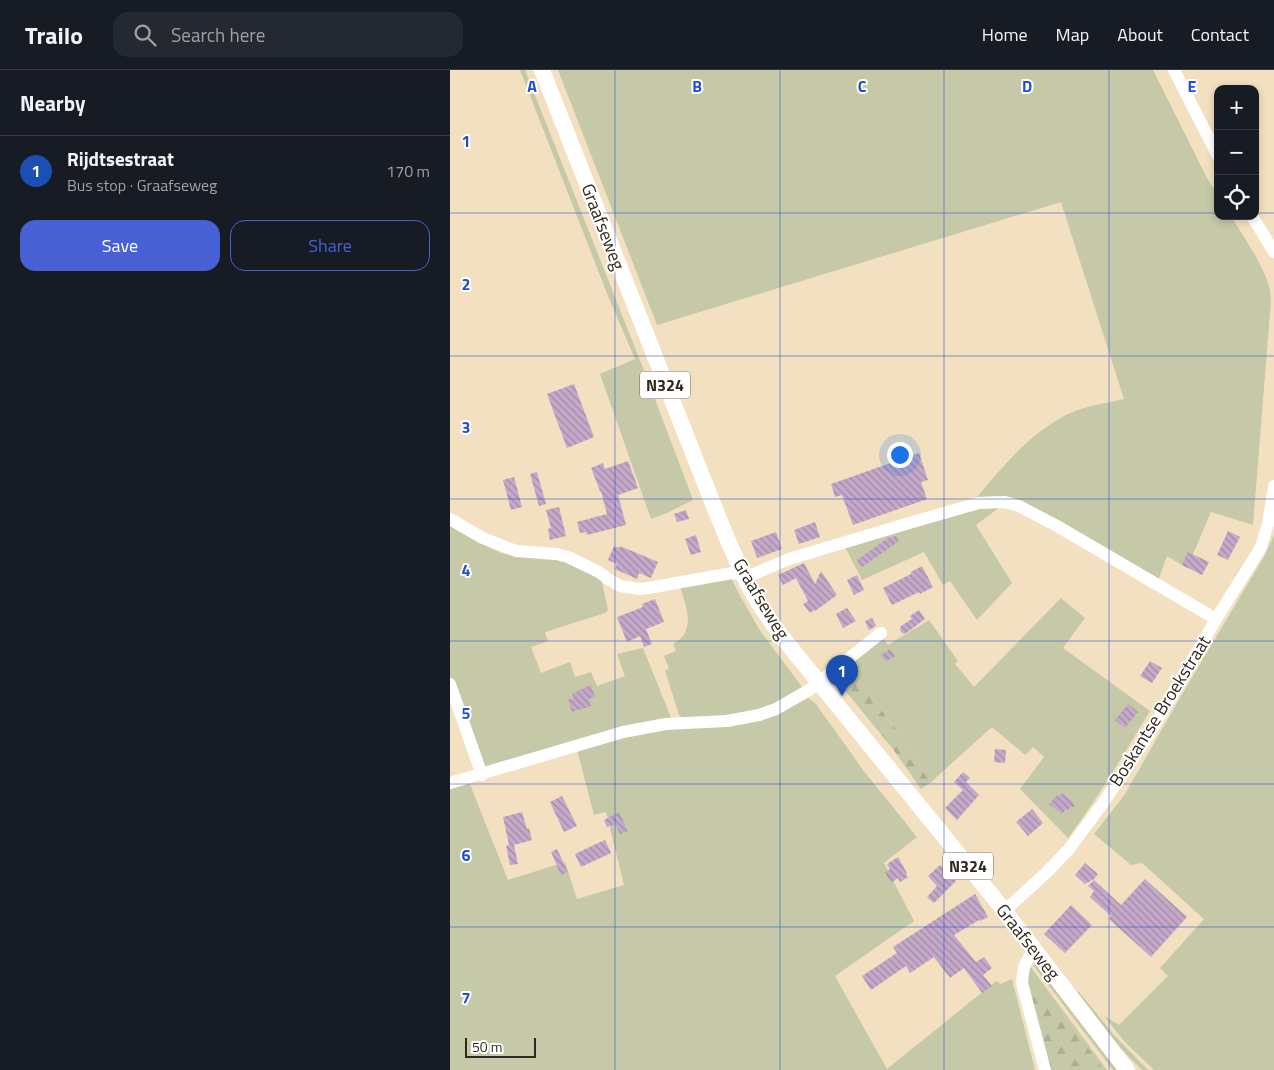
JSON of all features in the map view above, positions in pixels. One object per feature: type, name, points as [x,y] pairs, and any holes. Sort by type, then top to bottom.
[{"type":"main road","name":"Graafseweg","points":[[542,70],[696,462],[752,592],[786,642],[1003,909],[1127,1070]]},
{"type":"main road","name":"Graafseweg","points":[[1113,1051],[1137,1070]]},
{"type":"street","points":[[1174,70],[1214,148]]},
{"type":"street","points":[[1254,220],[1274,252]]},
{"type":"street","name":"Boskantse Broekstraat","points":[[1003,909],[1012,904],[1058,862],[1101,806],[1147,738],[1216,619],[1260,549],[1268,524],[1274,486]]},
{"type":"street","points":[[450,519],[483,538],[516,551],[556,554],[568,557],[599,572],[620,586],[640,589],[732,573],[754,574],[789,559],[979,503],[1005,502],[1019,506],[1057,526],[1216,619]]},
{"type":"street","points":[[450,783],[623,732],[666,724],[727,721],[759,715],[776,709],[802,695],[881,633]]},
{"type":"street","points":[[450,684],[482,775]]},
{"type":"street","points":[[1035,951],[1026,960],[1022,972],[1022,983],[1045,1070]]},
{"type":"green space","points":[[520,70],[525,70],[647,378],[693,500],[651,519],[600,374],[635,359],[608,296]]},
{"type":"green space","points":[[558,70],[1153,70],[1214,189],[1214,220],[1233,220],[1259,262],[1270,290],[1271,307],[1253,525],[1211,512],[1187,568],[1167,556],[1158,581],[1013,499],[995,496],[977,497],[1018,451],[1055,421],[1082,409],[1124,399],[1061,202],[657,325]]},
{"type":"green space","points":[[1000,507],[976,525],[1012,583],[977,620],[950,581],[943,585],[924,552],[862,580],[845,547],[970,510]]},
{"type":"green space","points":[[450,526],[477,542],[501,553],[563,560],[601,578],[608,610],[605,613],[545,632],[548,641],[531,647],[541,673],[570,662],[575,677],[591,672],[597,686],[625,676],[617,654],[643,648],[672,720],[484,769],[450,684]]},
{"type":"green space","points":[[1274,535],[1274,1070],[1154,1070],[1123,1040],[1104,1016],[1119,1025],[1168,976],[1160,968],[1204,919],[1142,863],[1131,865],[1094,834],[1125,794],[1265,555]]},
{"type":"green space","points":[[731,577],[759,629],[802,687],[773,705],[754,713],[684,719],[679,715],[665,670],[669,669],[664,656],[676,651],[673,644],[683,636],[686,630],[688,618],[680,587]]},
{"type":"green space","points":[[1061,598],[1085,618],[1063,648],[1150,711],[1121,760],[1068,838],[1020,789],[1044,757],[1033,747],[1025,755],[992,727],[930,783],[911,749],[846,664],[882,637],[888,645],[929,620],[958,661],[955,664],[974,687]]},
{"type":"green space","points":[[846,664],[911,749],[930,783],[921,789],[893,749],[833,676]]},
{"type":"green space","points":[[808,698],[816,704],[863,770],[917,837],[884,863],[914,921],[835,976],[887,1069],[996,981],[1001,984],[1012,979],[1035,1070],[450,1070],[450,786],[469,782],[508,880],[565,862],[577,899],[624,885],[606,812],[594,815],[577,750],[668,728],[746,724],[775,714]]},
{"type":"green space","points":[[1037,964],[1123,1070],[1113,1070],[1033,965]]},
{"type":"green space","points":[[1030,966],[1107,1070],[1104,1070],[1062,1012],[1029,998],[1025,990]]},
{"type":"green space","points":[[1036,989],[1044,990],[1104,1070],[1047,1070],[1029,998]]},
{"type":"green space","points":[[1078,991],[1115,1036],[1148,1070],[1142,1070],[1119,1047],[1077,996]]},
{"type":"building","points":[[574,384],[594,437],[567,448],[547,394]]},
{"type":"building","points":[[919,453],[928,480],[921,482],[927,499],[853,525],[842,495],[835,497],[831,484]]},
{"type":"building","points":[[628,461],[638,488],[618,495],[626,525],[587,535],[586,532],[580,533],[577,522],[607,514],[601,491],[591,468],[603,463],[605,469]]},
{"type":"building","points":[[537,472],[546,504],[539,506],[530,474]]},
{"type":"building","points":[[514,477],[522,507],[511,510],[503,480]]},
{"type":"building","points":[[559,507],[566,536],[550,540],[548,529],[551,528],[546,510]]},
{"type":"building","points":[[686,510],[689,519],[677,522],[674,514]]},
{"type":"building","points":[[815,522],[820,537],[799,544],[794,530]]},
{"type":"building","points":[[1228,531],[1240,537],[1228,560],[1217,555]]},
{"type":"building","points":[[776,532],[782,549],[757,558],[751,541]]},
{"type":"building","points":[[696,535],[701,552],[691,555],[685,539]]},
{"type":"building","points":[[896,536],[899,541],[862,567],[857,560],[888,538]]},
{"type":"building","points":[[614,546],[620,548],[620,546],[658,562],[651,578],[639,573],[637,579],[615,569],[617,564],[608,560]]},
{"type":"building","points":[[1188,552],[1209,562],[1202,575],[1182,565]]},
{"type":"building","points":[[804,563],[815,584],[821,571],[837,595],[810,613],[803,604],[808,601],[796,578],[783,585],[778,575]]},
{"type":"building","points":[[922,566],[933,587],[892,605],[883,588],[911,574],[911,572]]},
{"type":"building","points":[[857,575],[864,590],[854,595],[847,580]]},
{"type":"building","points":[[655,599],[664,622],[646,629],[652,644],[644,647],[640,636],[627,642],[617,617],[643,607],[642,604]]},
{"type":"building","points":[[847,608],[856,621],[843,628],[836,614]]},
{"type":"building","points":[[919,610],[925,619],[905,634],[902,633],[900,630],[901,626],[912,619],[910,616]]},
{"type":"building","points":[[872,618],[876,626],[869,630],[865,621]]},
{"type":"building","points":[[890,649],[895,656],[886,662],[881,655]]},
{"type":"building","points":[[1150,661],[1162,668],[1152,683],[1140,676]]},
{"type":"building","points":[[591,685],[595,697],[589,699],[591,706],[572,712],[568,700],[574,698],[572,694]]},
{"type":"building","points":[[1128,704],[1138,712],[1125,728],[1115,720]]},
{"type":"building","points":[[995,749],[1006,750],[1005,763],[994,762]]},
{"type":"building","points":[[963,772],[970,778],[966,782],[979,795],[957,820],[945,808],[963,790],[954,782]]},
{"type":"building","points":[[1062,793],[1072,801],[1075,807],[1070,807],[1068,811],[1066,809],[1062,814],[1049,804],[1057,795],[1059,796]]},
{"type":"building","points":[[562,796],[577,826],[564,832],[550,802]]},
{"type":"building","points":[[1032,809],[1043,823],[1028,836],[1016,822]]},
{"type":"building","points":[[522,812],[532,840],[514,845],[518,864],[510,865],[506,846],[509,845],[503,817]]},
{"type":"building","points":[[619,812],[628,831],[620,834],[615,824],[607,827],[604,820]]},
{"type":"building","points":[[605,840],[611,853],[581,867],[575,854]]},
{"type":"building","points":[[557,849],[568,872],[561,875],[551,852]]},
{"type":"building","points":[[898,857],[908,877],[900,882],[898,878],[891,883],[885,872],[890,869],[887,864]]},
{"type":"building","points":[[1085,863],[1098,874],[1094,879],[1085,884],[1075,875]]},
{"type":"building","points":[[940,865],[956,881],[934,903],[927,897],[937,886],[928,876]]},
{"type":"building","points":[[1145,879],[1187,917],[1151,957],[1109,919],[1111,916],[1090,897],[1094,891],[1088,886],[1094,880],[1121,905]]},
{"type":"building","points":[[975,894],[988,917],[979,920],[954,935],[976,962],[984,957],[992,968],[983,975],[992,986],[982,993],[964,968],[950,978],[934,957],[910,973],[906,966],[871,990],[862,976],[897,953],[893,947]]},
{"type":"building","points":[[1071,905],[1092,925],[1065,953],[1044,934]]},
{"type":"place","name":"Rijdtsestraat","points":[[842,696]]}]
